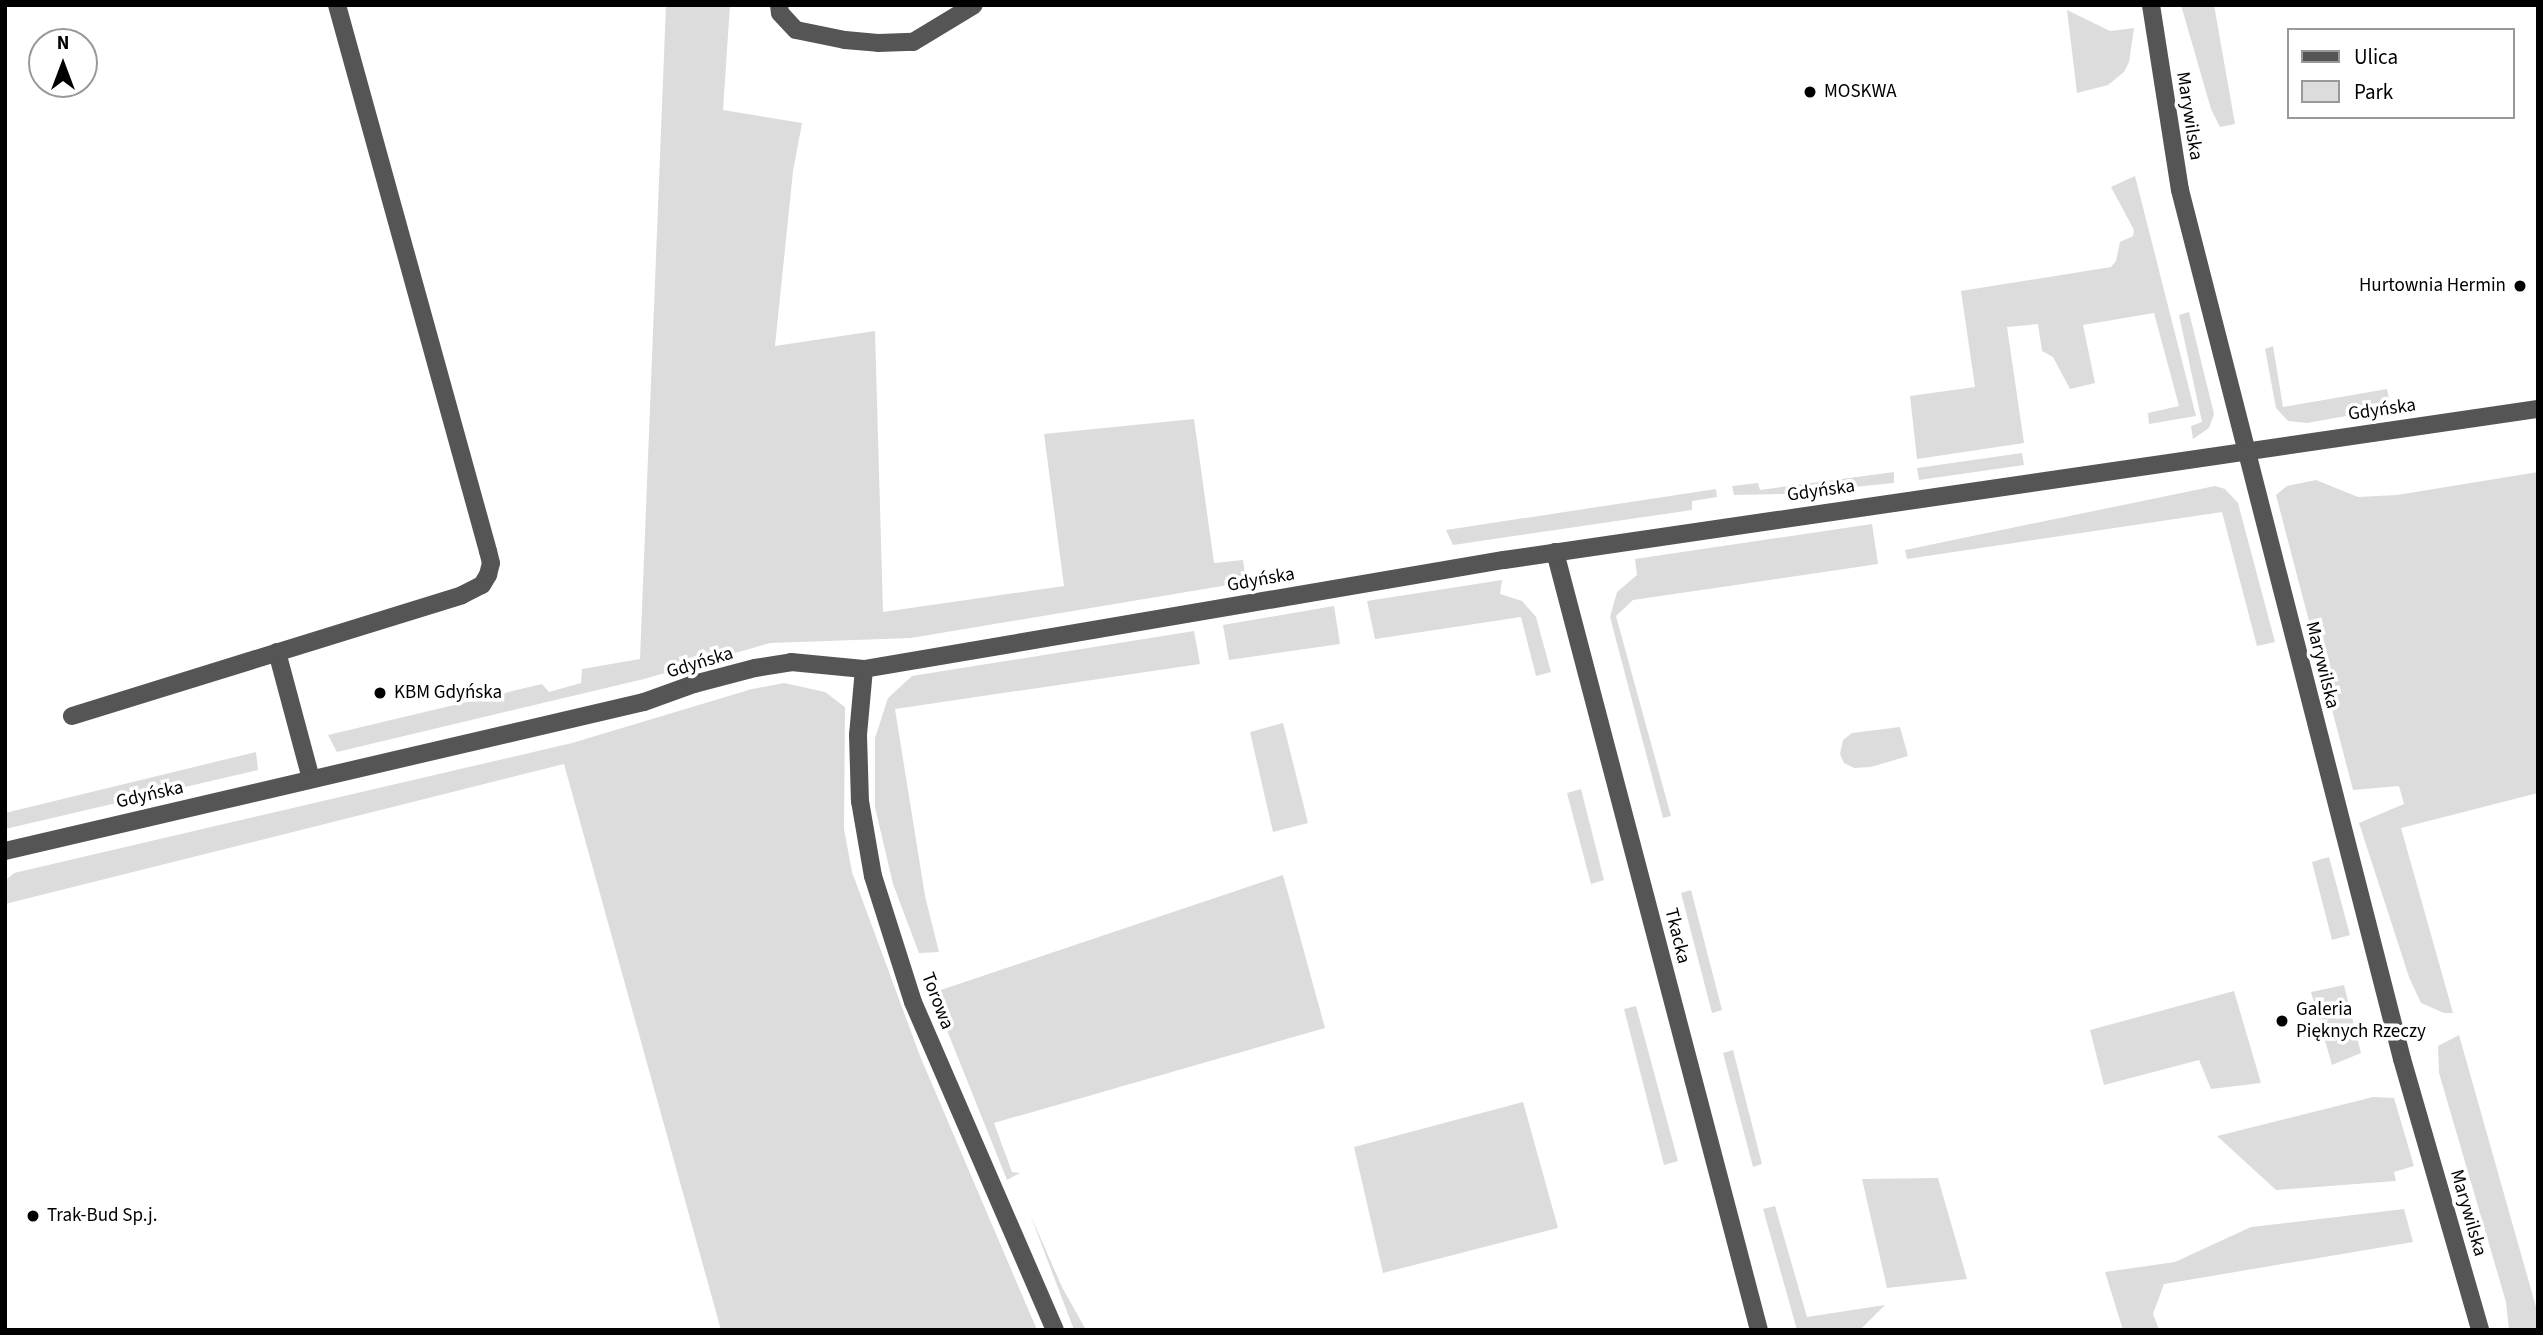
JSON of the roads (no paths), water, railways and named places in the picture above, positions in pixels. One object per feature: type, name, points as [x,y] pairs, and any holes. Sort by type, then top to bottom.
[{"type":"street","points":[[72,716],[462,595],[482,585],[491,563],[337,5]]},
{"type":"street","points":[[779,5],[786,22],[809,34],[897,43],[913,42],[930,34],[974,5]]},
{"type":"street","name":"Marywilska","points":[[2151,5],[2180,190],[2402,1059],[2480,1330]]},
{"type":"street","name":"Gdyńska","points":[[5,851],[645,702],[694,684],[755,668],[791,662],[864,669],[1555,552],[2538,409]]},
{"type":"street","name":"Tkacka","points":[[1555,552],[1759,1330]]},
{"type":"street","points":[[277,652],[312,779]]},
{"type":"street","name":"Torowa","points":[[864,669],[858,735],[860,801],[873,876],[913,1002],[1055,1330]]},
{"type":"place","name":"MOSKWA","points":[[1810,92]]},
{"type":"place","name":"Hurtownia Hermin","points":[[2520,286]]},
{"type":"place","name":"KBM Gdyńska","points":[[380,693]]},
{"type":"place","name":"Galeria Pięknych Rzeczy","points":[[2282,1021]]},
{"type":"place","name":"Trak-Bud Sp.j.","points":[[33,1216]]}]
